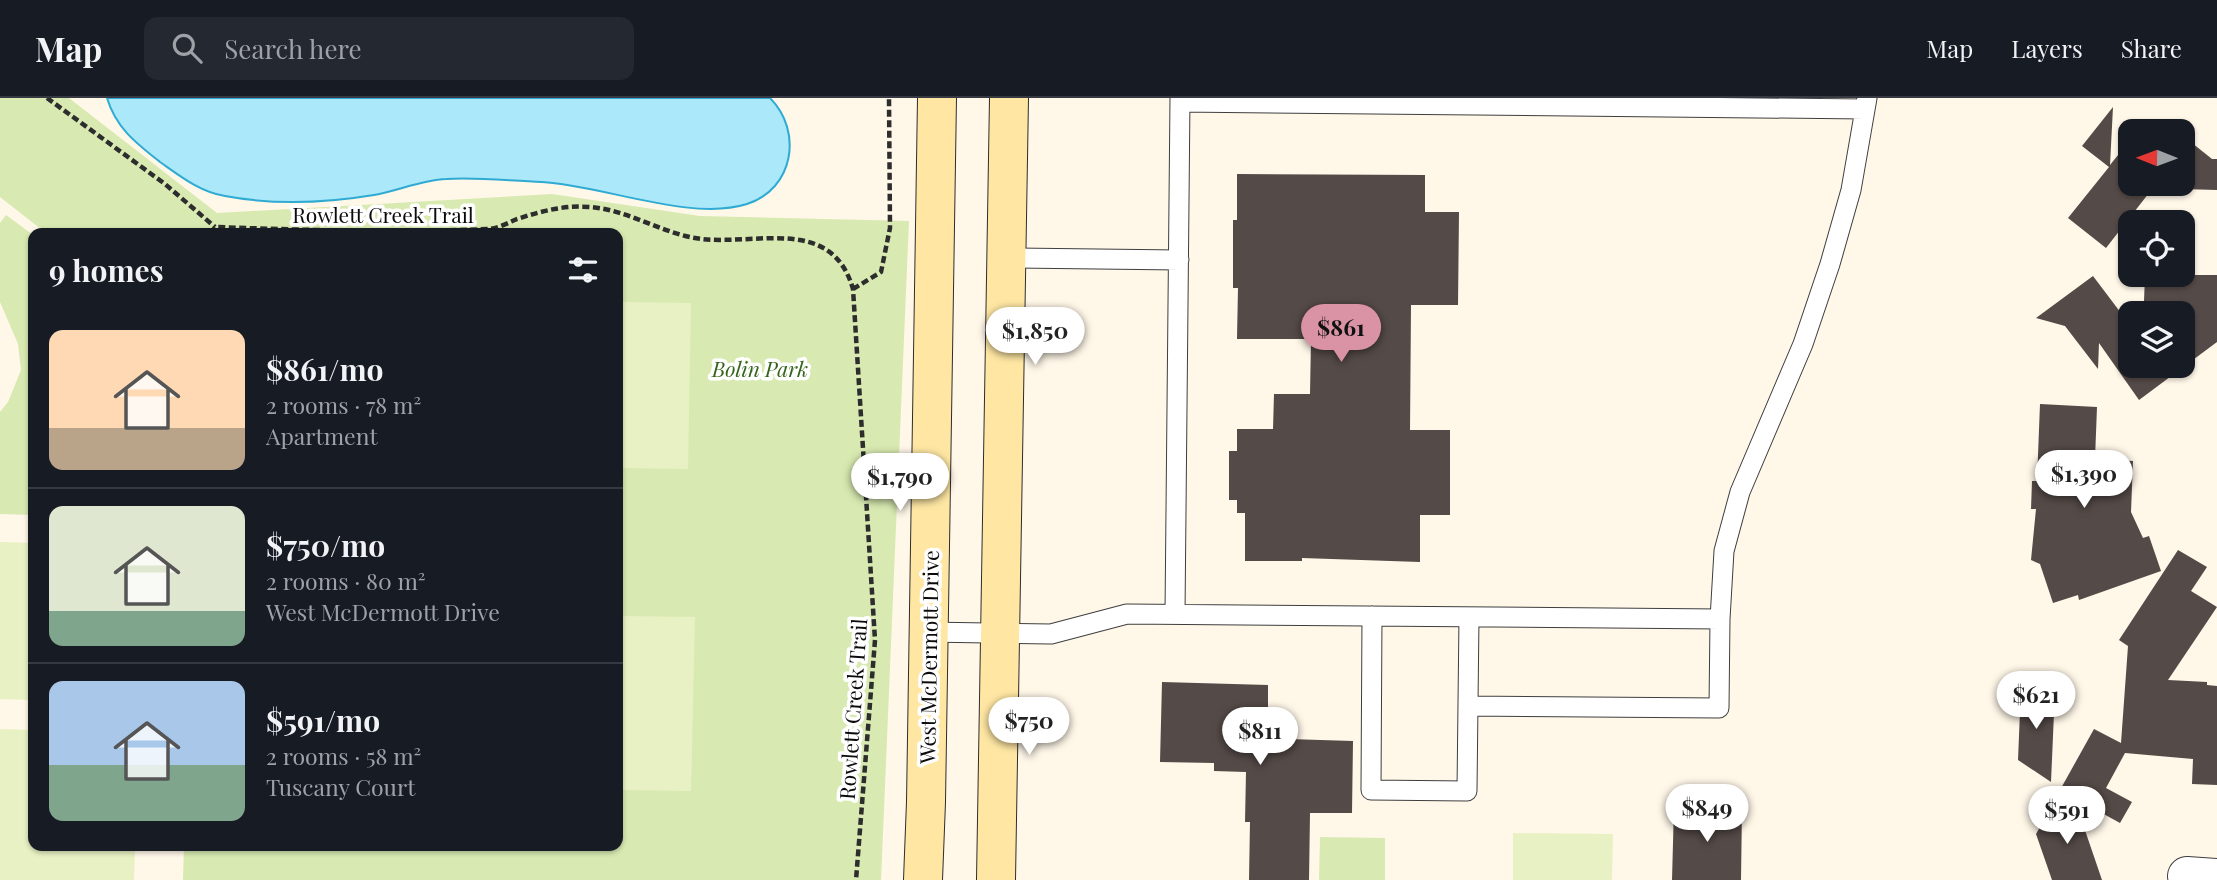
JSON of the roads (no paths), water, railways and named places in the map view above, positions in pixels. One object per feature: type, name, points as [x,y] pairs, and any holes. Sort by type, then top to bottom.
[{"type":"main road","name":"West McDermott Drive","points":[[923,880],[937,98]]},
{"type":"main road","points":[[996,880],[1009,98]]},
{"type":"lane","points":[[1175,614],[1180,100],[1866,103],[1851,190],[1830,264],[1803,344],[1740,492],[1724,551],[1719,708],[1468,706]]},
{"type":"lane","points":[[1007,258],[1178,260]]},
{"type":"lane","points":[[927,632],[1051,634],[1127,614],[1720,619]]},
{"type":"lane","points":[[1372,616],[1371,790],[1467,791],[1469,617]]},
{"type":"water","points":[[107,98],[770,98],[787,126],[790,142],[784,173],[775,186],[747,204],[724,208],[673,206],[542,182],[470,178],[419,183],[356,198],[300,202],[262,201],[216,194],[183,178],[128,134],[116,118]]},
{"type":"park label","name":"Bolin Park","points":[[760,368]]}]
